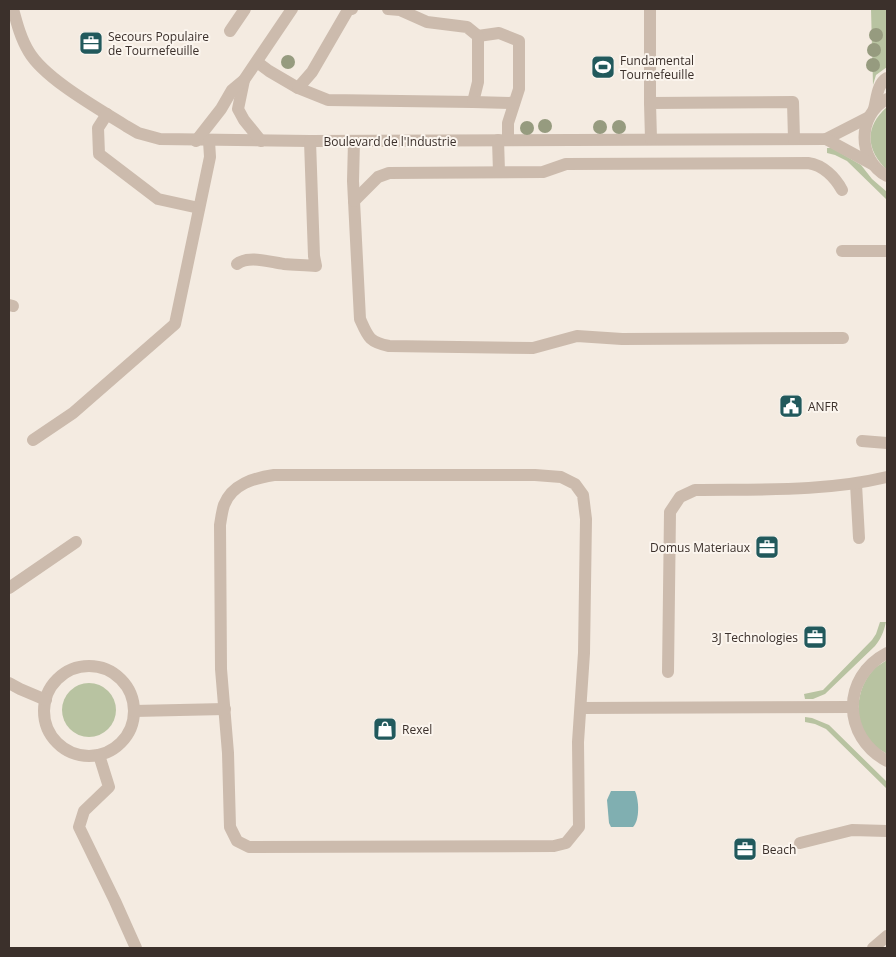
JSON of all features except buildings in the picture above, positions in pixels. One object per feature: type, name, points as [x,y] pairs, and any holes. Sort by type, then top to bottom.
[{"type":"street","name":"Boulevard de l'Industrie","points":[[13,9],[22,38],[30,53],[40,67],[53,78],[138,133],[172,141],[826,139],[872,164]]},
{"type":"street","points":[[230,31],[245,9]]},
{"type":"street","points":[[196,141],[222,109],[232,90],[244,80],[292,9]]},
{"type":"street","points":[[298,88],[312,72],[348,10],[352,9]]},
{"type":"street","points":[[388,9],[400,10],[427,22],[468,27],[478,36],[478,82],[473,102]]},
{"type":"street","points":[[650,9],[651,139]]},
{"type":"street","points":[[478,36],[499,33],[519,41],[519,89],[503,140],[499,172]]},
{"type":"street","points":[[257,62],[298,88],[328,100],[514,103]]},
{"type":"street","points":[[886,177],[872,164],[864,141],[865,129],[879,89],[887,78]]},
{"type":"street","points":[[244,80],[238,109],[260,141]]},
{"type":"street","name":"Boulevard de l'Industrie","points":[[826,139],[872,113],[887,99]]},
{"type":"street","points":[[650,103],[793,102],[794,139]]},
{"type":"street","points":[[107,114],[98,128],[99,154],[158,199],[199,208]]},
{"type":"street","points":[[33,440],[73,413],[175,324],[210,157],[209,141]]},
{"type":"street","points":[[237,264],[242,260],[316,266],[314,256],[310,141]]},
{"type":"street","points":[[354,141],[354,200],[360,319],[366,334],[375,343],[389,346],[533,348],[577,336],[622,339],[843,338]]},
{"type":"street","points":[[354,200],[378,177],[389,173],[543,172],[566,164],[808,163],[815,164],[828,172],[842,190]]},
{"type":"street","points":[[842,251],[887,251]]},
{"type":"street","points":[[862,441],[887,443]]},
{"type":"street","points":[[274,475],[536,475],[561,477],[575,484],[583,495],[586,519],[581,708],[578,742],[578,827],[566,843],[554,846],[249,847],[237,841],[230,827],[228,753],[219,709],[221,669],[220,525],[224,504],[232,491],[242,484],[255,478],[274,475]]},
{"type":"street","points":[[668,672],[670,512],[680,497],[695,490],[817,488],[856,484],[887,477]]},
{"type":"street","points":[[856,484],[859,538]]},
{"type":"street","points":[[9,588],[76,542]]},
{"type":"street","points":[[887,640],[882,656],[864,672],[855,688],[852,707],[855,725],[864,742],[876,755],[887,761]]},
{"type":"street","points":[[87,667],[101,668],[114,674],[125,684],[131,697],[134,711],[132,725],[125,739],[114,749],[99,755],[84,756],[69,752],[57,743],[48,730],[44,715],[46,700],[51,687],[61,676],[73,669],[87,667]]},
{"type":"street","points":[[9,683],[46,700]]},
{"type":"street","points":[[581,708],[852,707]]},
{"type":"street","points":[[134,711],[219,709]]},
{"type":"street","points":[[99,755],[109,787],[84,811],[79,827],[136,948]]},
{"type":"street","points":[[800,843],[852,830],[887,831]]},
{"type":"street","points":[[873,948],[887,936]]},
{"type":"green space","points":[[871,9],[887,9],[887,67],[876,75],[873,85]]},
{"type":"green space","points":[[887,107],[887,170],[875,155],[872,147],[871,130],[874,122]]},
{"type":"green space","points":[[827,148],[832,148],[861,165],[872,179],[887,192],[887,200],[847,161],[827,153]]},
{"type":"green space","points":[[880,622],[886,622],[882,635],[875,646],[825,694],[813,699],[805,699],[804,694],[823,690],[872,640]]},
{"type":"green space","points":[[887,660],[887,754],[871,743],[865,735],[859,716],[859,706],[863,686],[868,677]]},
{"type":"green space","points":[[89,683],[99,685],[108,691],[114,700],[116,710],[114,720],[108,729],[99,735],[89,737],[79,735],[70,729],[64,720],[62,710],[64,700],[70,691],[79,685]]},
{"type":"green space","points":[[805,717],[829,725],[887,782],[887,789],[826,729],[805,722]]},
{"type":"water","points":[[611,791],[635,791],[638,810],[637,820],[633,827],[611,827],[607,800]]},
{"type":"place","name":"Secours Populaire de Tournefeuille","points":[[91,43]]},
{"type":"place","name":"Fundamental Tournefeuille","points":[[603,67]]},
{"type":"place","name":"ANFR","points":[[791,406]]},
{"type":"place","name":"Domus Materiaux","points":[[767,547]]},
{"type":"place","name":"3J Technologies","points":[[815,637]]},
{"type":"place","name":"Rexel","points":[[385,729]]},
{"type":"place","name":"Beach","points":[[745,849]]}]
